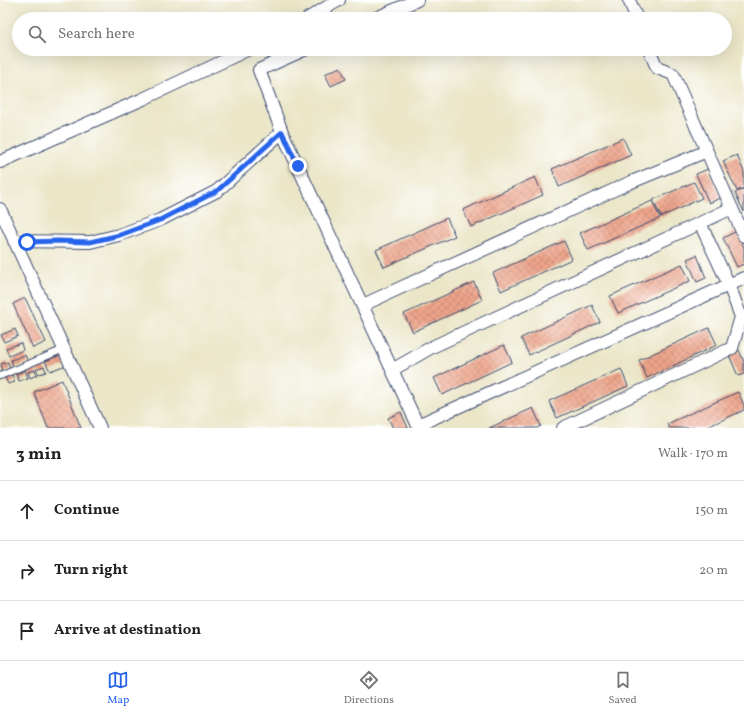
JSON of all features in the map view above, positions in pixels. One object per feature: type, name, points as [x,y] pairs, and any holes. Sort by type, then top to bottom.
[{"type":"street","points":[[319,12],[339,0]]},
{"type":"street","points":[[390,12],[417,0]]},
{"type":"street","points":[[629,0],[634,12]]},
{"type":"street","points":[[0,162],[143,99],[234,56]]},
{"type":"street","points":[[290,56],[259,70],[282,132],[418,426],[744,278]]},
{"type":"street","points":[[652,56],[657,68],[673,74],[744,236]]},
{"type":"street","points":[[14,241],[90,242],[120,235],[160,220],[217,191],[282,132]]},
{"type":"street","points":[[363,305],[629,183],[707,151]]},
{"type":"street","points":[[392,370],[432,347],[732,208]]},
{"type":"street","points":[[0,209],[100,428]]},
{"type":"street","points":[[563,428],[732,348],[741,317],[729,285],[700,223]]},
{"type":"lane","points":[[0,376],[64,349]]},
{"type":"building","points":[[340,67],[346,79],[331,86],[325,74]]},
{"type":"building","points":[[623,138],[631,155],[559,187],[552,169]]},
{"type":"building","points":[[737,155],[744,172],[744,188],[737,191],[723,161]]},
{"type":"building","points":[[708,169],[721,198],[709,203],[696,174]]},
{"type":"building","points":[[535,177],[543,195],[471,227],[463,210]]},
{"type":"building","points":[[694,182],[702,198],[661,217],[653,200]]},
{"type":"building","points":[[744,189],[744,212],[735,193]]},
{"type":"building","points":[[652,201],[660,218],[588,250],[580,233]]},
{"type":"building","points":[[447,218],[455,236],[384,267],[376,250]]},
{"type":"building","points":[[737,231],[744,247],[744,264],[737,267],[723,238]]},
{"type":"building","points":[[564,241],[572,259],[501,291],[493,273]]},
{"type":"building","points":[[697,255],[706,278],[697,282],[687,259]]},
{"type":"building","points":[[682,264],[690,281],[618,313],[610,296]]},
{"type":"building","points":[[474,282],[482,300],[413,332],[404,314]]},
{"type":"building","points":[[25,298],[46,342],[33,348],[13,304]]},
{"type":"building","points":[[592,305],[600,322],[529,355],[521,338]]},
{"type":"building","points":[[709,328],[717,345],[647,378],[639,360]]},
{"type":"building","points":[[15,329],[18,336],[4,342],[1,335]]},
{"type":"building","points":[[21,343],[23,350],[9,356],[6,348]]},
{"type":"building","points":[[504,345],[512,362],[442,395],[434,378]]},
{"type":"building","points":[[739,350],[744,362],[744,374],[738,376],[729,355]]},
{"type":"building","points":[[25,355],[28,362],[14,368],[11,360]]},
{"type":"building","points":[[61,355],[66,365],[50,371],[45,361]]},
{"type":"building","points":[[8,362],[10,369],[3,372],[1,364]]},
{"type":"building","points":[[44,366],[46,372],[39,374],[36,369]]},
{"type":"building","points":[[621,369],[628,386],[557,418],[549,401]]},
{"type":"building","points":[[25,370],[28,378],[19,381],[16,374]]},
{"type":"building","points":[[35,370],[37,375],[30,378],[28,372]]},
{"type":"building","points":[[12,375],[15,382],[8,384],[5,377]]},
{"type":"building","points":[[62,380],[81,428],[48,428],[34,392]]},
{"type":"building","points":[[738,392],[744,405],[744,410],[705,428],[669,428],[667,424]]},
{"type":"building","points":[[533,408],[541,426],[537,428],[489,428]]},
{"type":"building","points":[[401,412],[408,428],[393,428],[388,418]]},
{"type":"route","points":[[27,242],[90,242],[120,235],[160,220],[217,191],[282,132],[298,166]]}]
